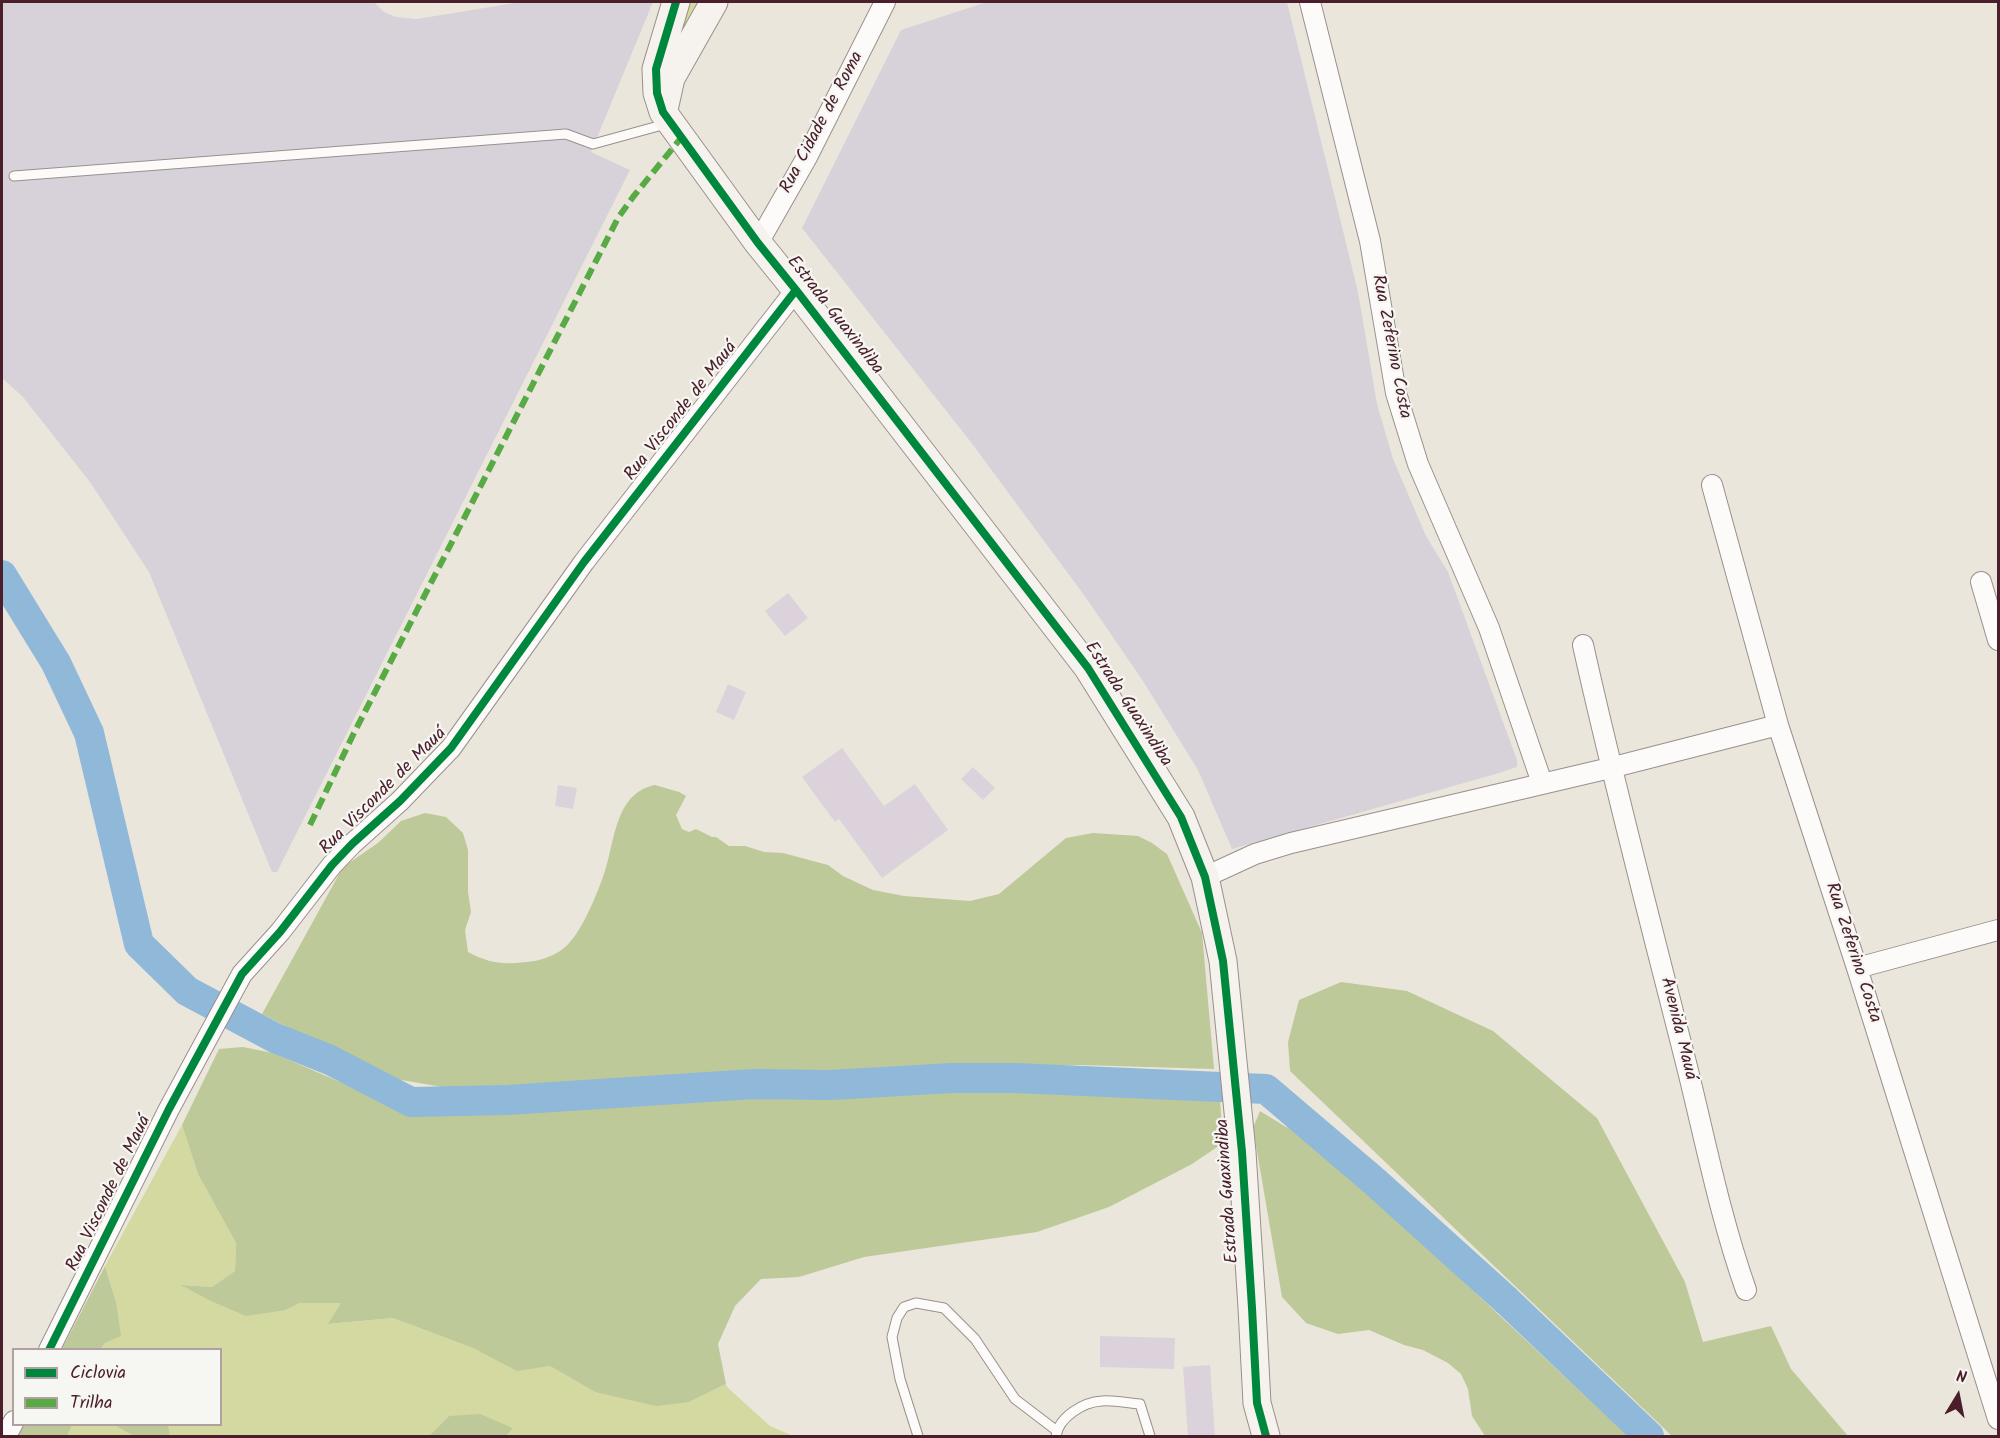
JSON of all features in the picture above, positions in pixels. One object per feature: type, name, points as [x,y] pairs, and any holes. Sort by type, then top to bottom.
[{"type":"street","points":[[667,117],[657,93],[656,69],[676,2]]},
{"type":"street","points":[[667,117],[671,78],[714,2]]},
{"type":"street","name":"Rua Cidade de Roma","points":[[758,243],[807,157],[885,2]]},
{"type":"street","name":"Rua Zeferino Costa","points":[[1310,2],[1370,241],[1396,393],[1418,464],[1489,628],[1542,783]]},
{"type":"street","name":"Estrada Guaxindiba","points":[[667,117],[758,243],[1088,668],[1181,817],[1205,877],[1223,961],[1237,1101],[1257,1403],[1266,1437]]},
{"type":"street","name":"Rua Visconde de Mauá","points":[[50,1348],[168,1109],[237,982],[332,865],[400,801],[451,748],[584,562],[796,290]]},
{"type":"street","name":"Rua Zeferino Costa","points":[[1712,485],[1778,725],[1857,968],[1998,1419]]},
{"type":"street","points":[[1981,582],[1998,640]]},
{"type":"street","name":"Avenida Mauá","points":[[1583,645],[1610,768],[1731,1247],[1746,1290]]},
{"type":"street","points":[[1205,877],[1255,854],[1291,843],[1610,768],[1778,725]]},
{"type":"street","points":[[1857,968],[1998,930]]},
{"type":"street","name":"Estrada Guaxindiba","points":[[1246,1437],[1257,1403]]},
{"type":"lane","points":[[14,176],[566,134],[593,144],[667,117]]},
{"type":"lane","points":[[918,1437],[900,1378],[892,1337],[897,1318],[904,1307],[916,1303],[944,1308],[975,1339],[1015,1399],[1057,1434],[1066,1416],[1079,1408],[1100,1401],[1140,1404],[1150,1437]]},
{"type":"shaded area","points":[[2,2],[374,2],[384,12],[396,17],[417,19],[521,2],[653,2],[591,152],[630,170],[277,872],[272,872],[149,572],[90,482],[23,397],[2,378]]},
{"type":"shaded area","points":[[987,2],[1287,2],[1358,292],[1377,404],[1393,459],[1426,536],[1448,572],[1517,760],[1517,767],[1232,849],[1198,770],[1143,681],[1084,595],[970,441],[802,228],[901,30]]},
{"type":"green space","points":[[685,2],[705,2],[666,59]]},
{"type":"green space","points":[[655,785],[686,796],[676,815],[682,829],[689,832],[696,829],[716,837],[729,846],[745,846],[764,852],[783,853],[828,865],[843,876],[873,890],[904,896],[970,901],[999,894],[1066,838],[1093,833],[1138,836],[1152,843],[1167,854],[1202,933],[1214,1069],[1080,1065],[816,1071],[454,1089],[384,1077],[262,1014],[343,867],[378,843],[401,821],[425,813],[446,817],[463,833],[468,850],[468,892],[471,912],[465,930],[468,952],[496,962],[531,961],[546,958],[560,951],[577,933],[602,880],[624,808],[642,790]]},
{"type":"green space","points":[[1341,982],[1407,991],[1493,1031],[1597,1118],[1685,1282],[1703,1342],[1771,1326],[1791,1369],[1848,1436],[1672,1436],[1290,1071],[1288,1042],[1299,1000]]},
{"type":"green space","points":[[243,1047],[273,1053],[384,1101],[468,1107],[748,1095],[1031,1091],[1220,1101],[1223,1143],[1192,1164],[1109,1207],[1037,1232],[864,1257],[799,1277],[761,1279],[735,1306],[718,1344],[726,1384],[689,1402],[656,1406],[595,1392],[550,1366],[517,1371],[473,1348],[393,1318],[328,1324],[341,1303],[299,1303],[286,1310],[246,1316],[181,1285],[212,1287],[235,1271],[236,1243],[198,1174],[182,1125],[219,1049]]},
{"type":"green space","points":[[1260,1111],[1286,1127],[1304,1132],[1628,1436],[1485,1436],[1472,1416],[1468,1389],[1461,1374],[1448,1363],[1423,1350],[1404,1345],[1369,1330],[1338,1334],[1306,1323],[1282,1297],[1253,1128]]},
{"type":"green space","points":[[182,1125],[198,1174],[236,1243],[235,1271],[212,1287],[183,1285],[286,1310],[298,1303],[342,1303],[329,1324],[393,1318],[473,1348],[517,1370],[550,1366],[595,1392],[689,1402],[726,1384],[770,1426],[793,1436],[506,1436],[512,1427],[449,1416],[429,1436],[170,1436],[168,1426],[222,1426],[222,1348],[102,1348],[116,1302],[105,1266]]},
{"type":"green space","points":[[105,1266],[116,1302],[121,1336],[105,1343],[102,1348],[63,1348]]},
{"type":"green space","points":[[480,1414],[513,1428],[506,1436],[429,1436],[449,1416]]},
{"type":"green space","points":[[23,1426],[72,1426],[67,1436],[17,1436]]},
{"type":"green space","points":[[71,1426],[116,1426],[134,1436],[67,1436]]},
{"type":"green space","points":[[116,1426],[168,1426],[170,1436],[134,1436]]},
{"type":"building","points":[[788,593],[808,618],[785,636],[765,611]]},
{"type":"building","points":[[728,684],[746,692],[734,720],[716,712]]},
{"type":"building","points":[[842,748],[884,806],[915,784],[948,830],[882,878],[839,819],[835,822],[802,777]]},
{"type":"building","points":[[973,767],[995,788],[983,800],[961,779]]},
{"type":"building","points":[[558,785],[577,788],[573,809],[555,806]]},
{"type":"building","points":[[1100,1336],[1175,1338],[1174,1369],[1100,1367]]},
{"type":"building","points":[[1210,1365],[1215,1437],[1188,1437],[1183,1367]]},
{"type":"waterway","points":[[2,575],[56,663],[89,733],[139,944],[187,991],[275,1038],[330,1060],[411,1102],[507,1100],[754,1084],[830,1085],[952,1078],[1015,1078],[1266,1089],[1374,1181],[1507,1301],[1649,1436]]},
{"type":"marked path","points":[[310,825],[353,735],[618,218],[681,138]]},
{"type":"cycle path","points":[[676,2],[656,69],[657,93],[663,112],[758,243],[1088,668],[1181,817],[1205,877],[1223,961],[1242,1152],[1257,1403],[1266,1436]]},
{"type":"cycle path","points":[[50,1348],[169,1109],[242,974],[280,932],[332,865],[400,801],[451,748],[584,562],[796,290]]}]
